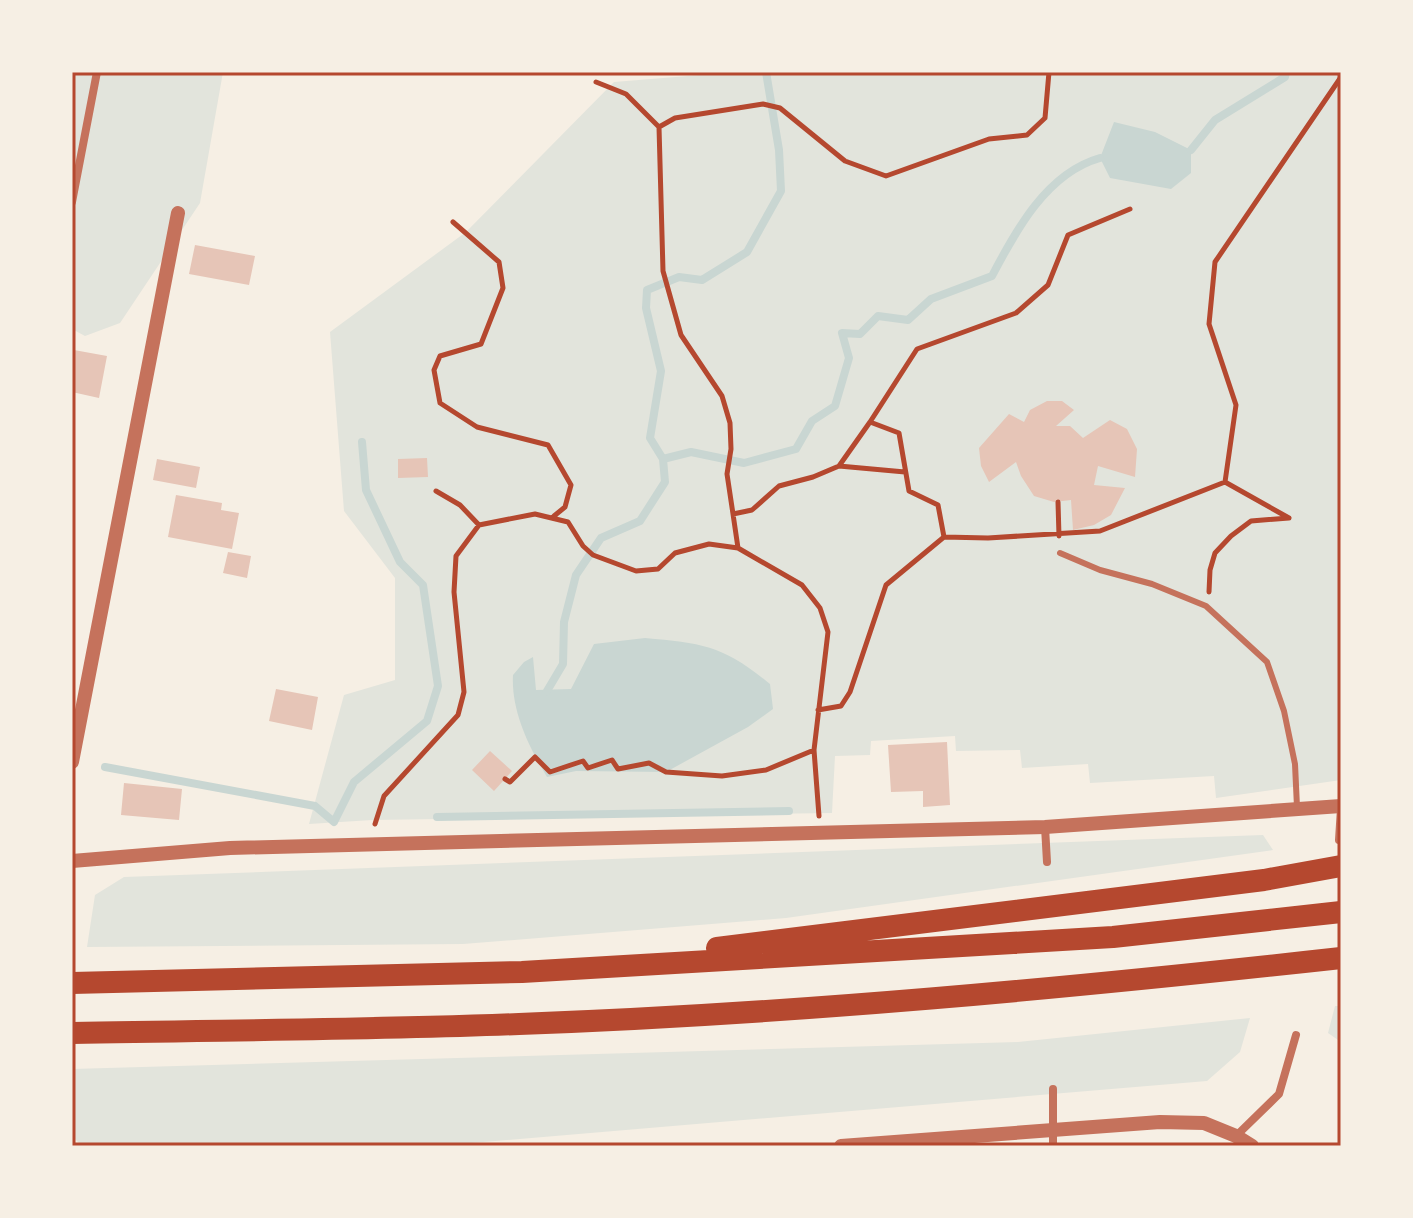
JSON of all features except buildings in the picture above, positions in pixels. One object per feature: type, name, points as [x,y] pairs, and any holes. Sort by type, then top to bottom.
[{"type":"highway","points":[[522,972],[1264,880],[1341,866]]},
{"type":"highway","points":[[72,983],[522,972],[1113,937],[1341,912]]},
{"type":"highway","points":[[72,1033],[520,1024],[857,1004],[1115,983],[1341,958]]},
{"type":"highway","points":[[1115,983],[1341,972]]},
{"type":"street","points":[[72,202],[97,72]]},
{"type":"street","points":[[72,762],[178,213]]},
{"type":"street","points":[[72,861],[230,848],[1045,827],[1341,807],[1339,840]]},
{"type":"street","points":[[1045,827],[1047,862]]},
{"type":"street","points":[[1236,1136],[1279,1094],[1296,1035]]},
{"type":"street","points":[[1053,1089],[1053,1146]]},
{"type":"street","points":[[841,1146],[1160,1122],[1204,1123],[1252,1146]]},
{"type":"lane","points":[[1060,553],[1100,570],[1152,584],[1210,609],[1267,662],[1284,711],[1295,764],[1297,810]]},
{"type":"path","points":[[659,127],[675,118],[763,104],[780,108],[845,161],[886,176],[989,139],[1027,135],[1045,118],[1049,72]]},
{"type":"path","points":[[1225,482],[1236,405],[1209,324],[1215,262],[1341,77]]},
{"type":"path","points":[[596,82],[626,94],[659,127],[666,287],[681,335],[722,396],[730,423],[731,449],[727,474],[738,548]]},
{"type":"path","points":[[839,466],[917,349],[1016,313],[1048,285],[1068,235],[1130,209]]},
{"type":"path","points":[[453,222],[499,262],[503,288],[481,344],[440,356],[434,370],[440,403],[477,427],[548,445],[571,485],[565,507],[554,516]]},
{"type":"path","points":[[870,422],[899,433],[909,491],[938,505],[944,537]]},
{"type":"path","points":[[733,514],[752,510],[779,486],[839,466],[905,472]]},
{"type":"path","points":[[818,710],[841,706],[850,692],[886,585],[944,537],[988,538],[1100,531],[1225,482]]},
{"type":"path","points":[[1210,609],[1210,570],[1215,553],[1251,521],[1289,518],[1225,482]]},
{"type":"path","points":[[436,491],[460,505],[479,525]]},
{"type":"path","points":[[1058,502],[1060,553]]},
{"type":"path","points":[[375,824],[384,796],[458,715],[464,692],[454,592],[456,556],[479,525],[535,514],[554,516],[568,522],[583,546],[593,555],[636,571],[658,569],[675,553],[709,544],[738,548],[802,585],[820,608],[828,632],[814,750],[819,817]]},
{"type":"path","points":[[505,779],[510,782],[535,757],[550,772],[583,761],[588,768],[612,760],[618,769],[649,763],[666,772],[722,776],[766,770],[814,750]]},
{"type":"shaded area","points":[[72,72],[223,72],[200,203],[120,323],[85,336],[72,329]]},
{"type":"shaded area","points":[[737,72],[1341,72],[1341,780],[1216,798],[1214,776],[1090,783],[1088,764],[1022,768],[1020,750],[956,751],[955,736],[871,741],[870,755],[835,756],[832,813],[372,820],[309,824],[344,695],[395,680],[395,578],[344,511],[330,332],[466,232],[614,82]]},
{"type":"shaded area","points":[[1114,122],[1155,132],[1191,150],[1191,173],[1171,189],[1110,178],[1100,158]]},
{"type":"shaded area","points":[[645,638],[698,645],[739,661],[770,684],[773,709],[748,727],[666,772],[576,771],[547,777],[518,715],[513,675],[533,657],[536,690],[571,689],[594,644]]},
{"type":"shaded area","points":[[1263,835],[1273,850],[786,918],[463,944],[87,947],[95,895],[124,877]]},
{"type":"shaded area","points":[[1335,1006],[1341,1006],[1341,1042],[1328,1033]]},
{"type":"shaded area","points":[[1250,1018],[1240,1052],[1207,1081],[436,1146],[81,1145],[72,1136],[72,1069],[1018,1042]]},
{"type":"waterway","points":[[547,691],[563,664],[564,622],[576,575],[601,538],[640,521],[665,482],[663,459],[650,438],[661,371],[646,308],[647,290],[679,277],[702,280],[747,252],[781,191],[779,150],[766,72]]},
{"type":"waterway","points":[[1191,150],[1215,120],[1285,77],[1286,72]]},
{"type":"waterway","points":[[663,459],[691,452],[744,463],[796,449],[812,421],[835,406],[849,358],[842,333],[860,334],[878,316],[908,320],[931,299],[992,276],[1035,205],[1064,176],[1100,158]]},
{"type":"waterway","points":[[105,767],[315,806],[334,822],[354,782],[427,721],[438,686],[423,585],[400,562],[366,490],[362,442]]},
{"type":"waterway","points":[[437,817],[789,811]]}]
